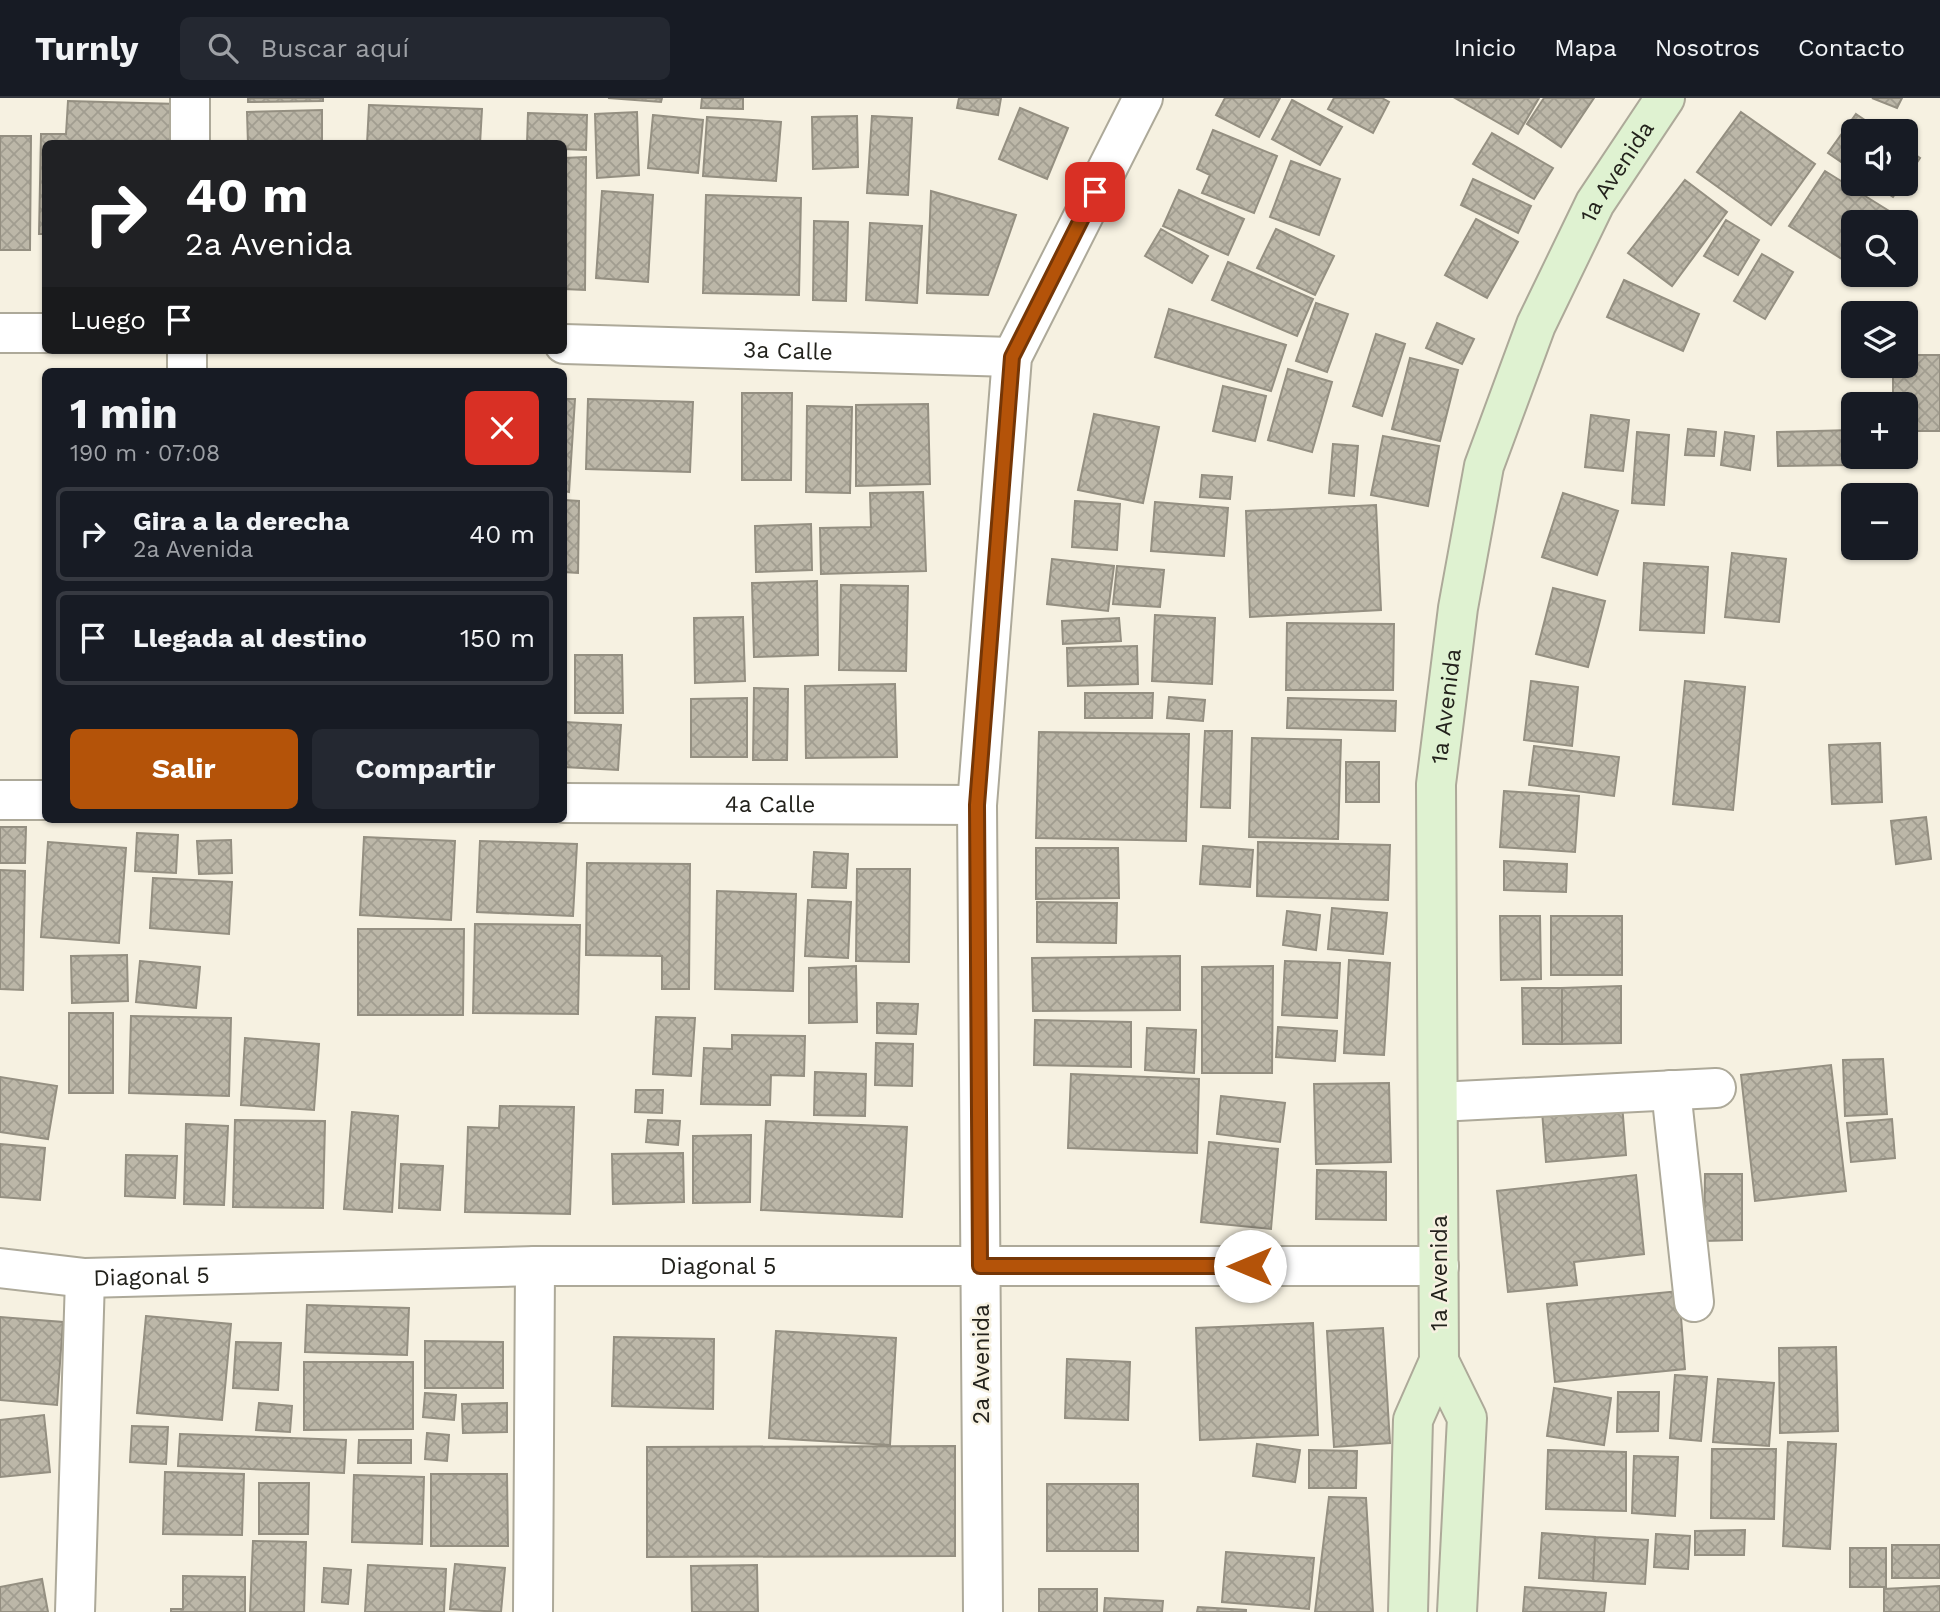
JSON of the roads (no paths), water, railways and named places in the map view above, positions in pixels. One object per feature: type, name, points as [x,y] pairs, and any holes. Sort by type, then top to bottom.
[{"type":"main road","name":"1a Avenida","points":[[1457,1612],[1467,1418],[1440,1361],[1436,784],[1458,608],[1484,466],[1536,326],[1595,203],[1665,98]]},
{"type":"main road","name":"1a Avenida","points":[[1408,1612],[1412,1420],[1440,1361]]},
{"type":"street","points":[[190,98],[190,140]]},
{"type":"street","name":"2a Avenida","points":[[983,1612],[977,805],[1012,357],[1143,98]]},
{"type":"street","points":[[0,333],[42,333]]},
{"type":"street","name":"3a Calle","points":[[567,344],[1012,357]]},
{"type":"street","points":[[0,800],[42,800]]},
{"type":"street","name":"4a Calle","points":[[567,803],[977,805]]},
{"type":"street","points":[[1438,1102],[1716,1088]]},
{"type":"street","points":[[1671,1090],[1694,1302]]},
{"type":"street","points":[[533,1612],[535,1266]]},
{"type":"street","name":"Diagonal 5","points":[[0,1268],[85,1278],[535,1266],[1439,1266]]},
{"type":"street","points":[[75,1612],[85,1278]]}]
